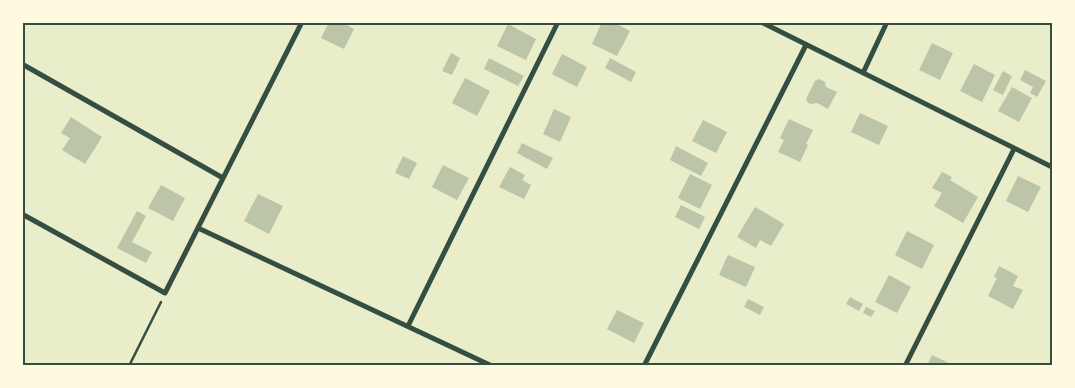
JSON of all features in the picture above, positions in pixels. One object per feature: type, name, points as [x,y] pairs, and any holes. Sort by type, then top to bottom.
[{"type":"street","points":[[22,214],[165,293],[302,22]]},
{"type":"street","points":[[408,326],[558,22]]},
{"type":"street","points":[[761,22],[1052,167]]},
{"type":"street","points":[[864,74],[887,22]]},
{"type":"street","points":[[644,366],[806,45]]},
{"type":"street","points":[[22,64],[223,178]]},
{"type":"street","points":[[904,366],[1014,149]]},
{"type":"street","points":[[198,228],[492,366]]},
{"type":"path","points":[[129,366],[165,293]]},
{"type":"building","points":[[329,22],[342,22],[354,29],[344,49],[321,38]]},
{"type":"building","points":[[602,22],[613,22],[630,31],[617,56],[592,44]]},
{"type":"building","points":[[508,24],[536,39],[526,60],[497,46]]},
{"type":"building","points":[[932,43],[953,53],[940,80],[919,70]]},
{"type":"building","points":[[451,53],[460,58],[452,75],[442,71]]},
{"type":"building","points":[[562,54],[587,67],[577,87],[552,74]]},
{"type":"building","points":[[489,58],[524,76],[518,86],[484,69]]},
{"type":"building","points":[[610,58],[636,72],[631,82],[605,68]]},
{"type":"building","points":[[974,64],[995,75],[982,102],[960,91]]},
{"type":"building","points":[[1025,70],[1046,81],[1037,97],[1030,93],[1033,87],[1020,80]]},
{"type":"building","points":[[1003,71],[1012,76],[1003,95],[993,90]]},
{"type":"building","points":[[465,78],[490,91],[477,116],[452,103]]},
{"type":"building","points":[[819,79],[825,82],[826,87],[837,92],[828,109],[817,103],[808,103],[806,99],[815,81]]},
{"type":"building","points":[[1012,87],[1032,98],[1019,122],[998,111]]},
{"type":"building","points":[[554,109],[571,117],[560,142],[543,134]]},
{"type":"building","points":[[860,113],[888,126],[879,145],[851,132]]},
{"type":"building","points":[[71,117],[102,137],[85,164],[62,150],[70,138],[61,133]]},
{"type":"building","points":[[789,119],[813,130],[800,162],[778,152],[784,140],[780,138]]},
{"type":"building","points":[[703,120],[727,132],[716,153],[692,141]]},
{"type":"building","points":[[522,143],[553,158],[547,169],[517,153]]},
{"type":"building","points":[[676,146],[708,163],[701,176],[670,160]]},
{"type":"building","points":[[403,156],[417,163],[409,179],[395,173]]},
{"type":"building","points":[[443,165],[469,178],[457,200],[432,187]]},
{"type":"building","points":[[510,167],[525,175],[522,180],[531,185],[524,199],[499,187]]},
{"type":"building","points":[[942,172],[952,177],[950,180],[978,197],[963,223],[934,206],[942,193],[932,188]]},
{"type":"building","points":[[690,174],[712,185],[700,209],[678,198]]},
{"type":"building","points":[[1018,176],[1041,187],[1028,212],[1006,201]]},
{"type":"building","points":[[161,185],[185,198],[173,221],[148,208]]},
{"type":"building","points":[[258,194],[283,206],[269,234],[244,221]]},
{"type":"building","points":[[681,205],[705,217],[699,229],[675,217]]},
{"type":"building","points":[[755,207],[784,224],[771,246],[760,240],[756,248],[737,237]]},
{"type":"building","points":[[137,211],[146,216],[132,242],[152,252],[146,263],[117,248]]},
{"type":"building","points":[[907,231],[934,245],[922,269],[895,255]]},
{"type":"building","points":[[728,255],[755,267],[746,287],[719,275]]},
{"type":"building","points":[[999,266],[1018,276],[1013,286],[1023,290],[1013,309],[988,296],[997,278],[994,277]]},
{"type":"building","points":[[889,275],[911,287],[897,313],[875,302]]},
{"type":"building","points":[[850,297],[863,304],[859,311],[846,304]]},
{"type":"building","points":[[748,299],[764,307],[760,315],[744,307]]},
{"type":"building","points":[[866,307],[875,311],[871,317],[863,313]]},
{"type":"building","points":[[617,310],[644,323],[634,343],[607,329]]},
{"type":"building","points":[[932,355],[955,366],[927,366]]}]
